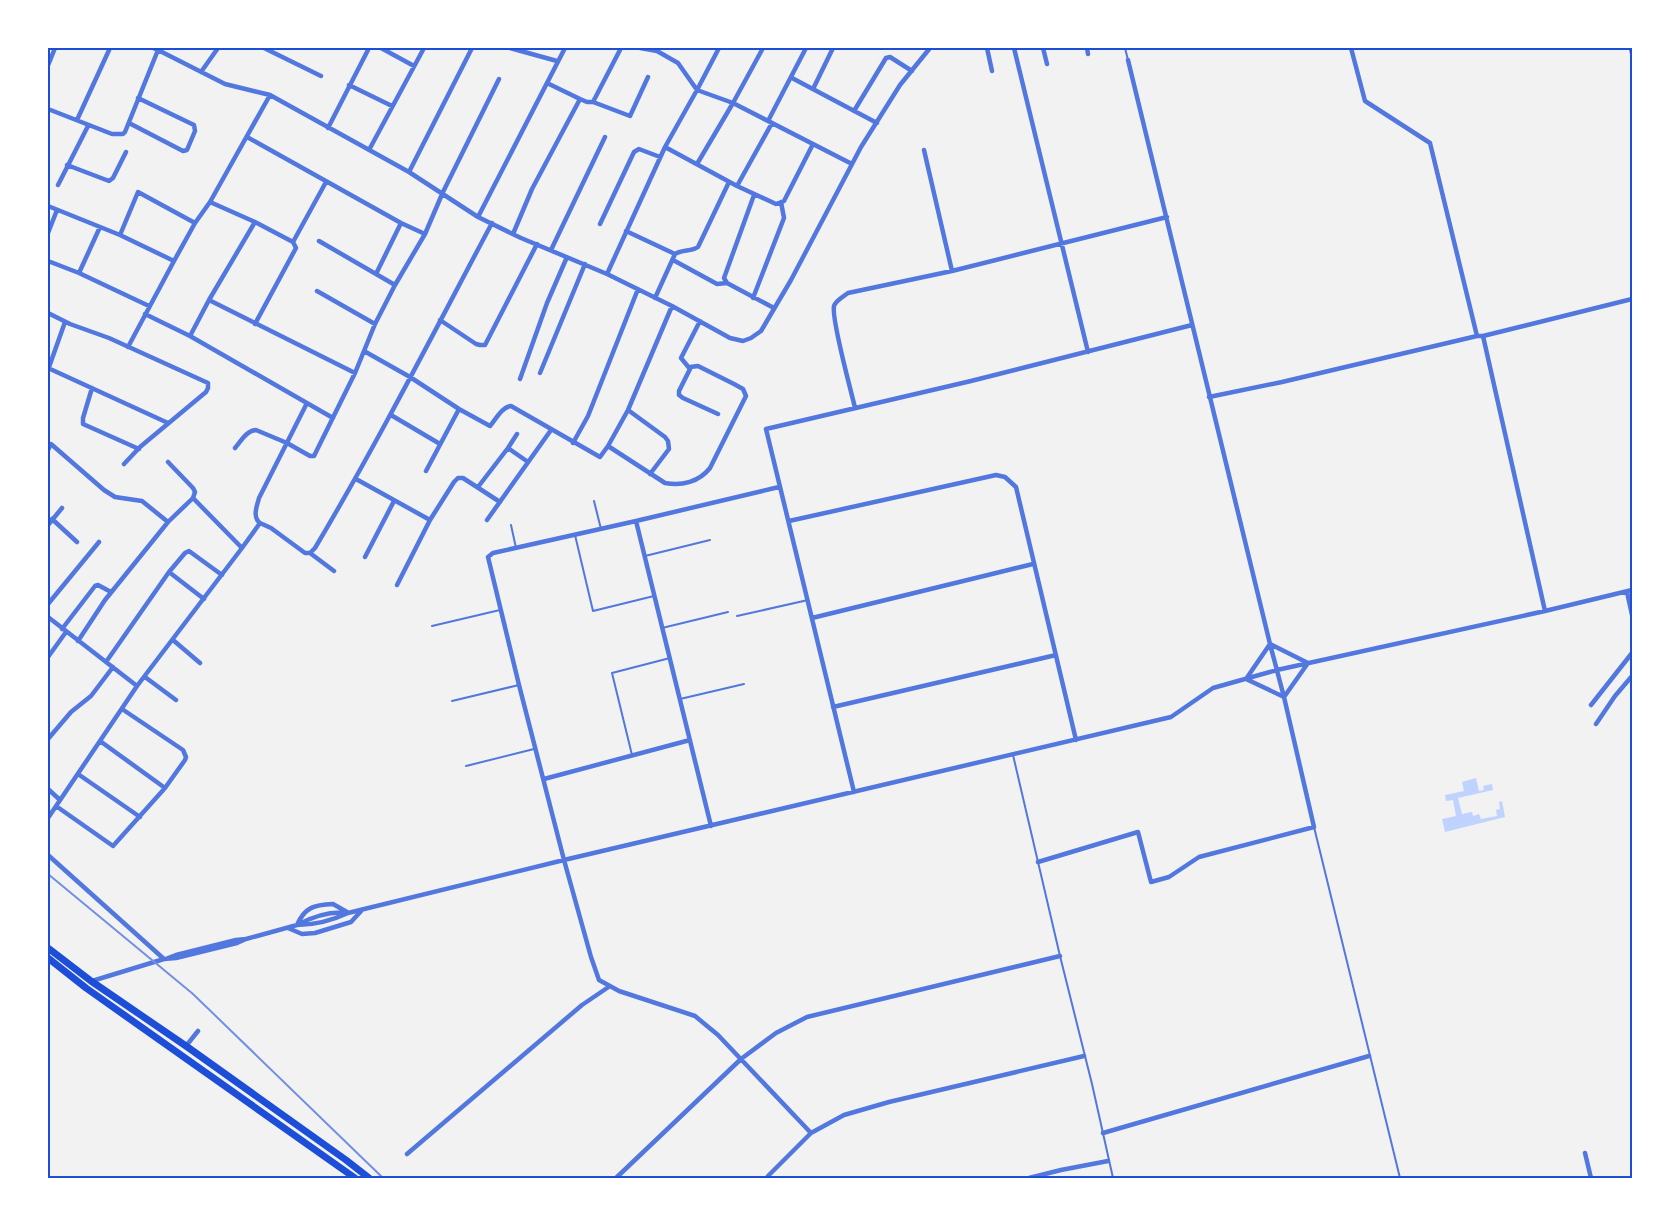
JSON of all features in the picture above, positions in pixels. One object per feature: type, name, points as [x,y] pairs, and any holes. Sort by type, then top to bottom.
[{"type":"highway","points":[[48,948],[91,981],[186,1046],[369,1178]]},
{"type":"highway","points":[[48,958],[86,988],[355,1178]]},
{"type":"street","points":[[48,65],[49,57],[55,48]]},
{"type":"street","points":[[77,120],[110,48]]},
{"type":"street","points":[[153,48],[159,49],[224,84],[270,95],[409,172],[443,192],[478,217],[512,234],[607,274],[672,306],[730,338],[744,341],[761,331],[791,280],[861,147],[900,85],[930,48]]},
{"type":"street","points":[[201,72],[218,48]]},
{"type":"street","points":[[264,48],[321,76]]},
{"type":"street","points":[[328,128],[370,48]]},
{"type":"street","points":[[381,48],[414,66]]},
{"type":"street","points":[[368,150],[424,48]]},
{"type":"street","points":[[409,172],[472,48]]},
{"type":"street","points":[[510,48],[557,61]]},
{"type":"street","points":[[478,217],[565,48]]},
{"type":"street","points":[[593,102],[621,48]]},
{"type":"street","points":[[640,48],[657,51],[678,63],[697,90],[733,103],[852,164]]},
{"type":"street","points":[[607,274],[660,157],[719,48]]},
{"type":"street","points":[[697,164],[763,48]]},
{"type":"street","points":[[737,186],[806,48]]},
{"type":"street","points":[[813,89],[833,48]]},
{"type":"street","points":[[987,48],[992,71]]},
{"type":"street","points":[[1014,48],[1088,352]]},
{"type":"street","points":[[1043,48],[1047,64]]},
{"type":"street","points":[[1087,48],[1088,54]]},
{"type":"street","points":[[1351,48],[1365,101],[1430,143],[1480,336],[1546,611]]},
{"type":"street","points":[[1631,48],[1632,53]]},
{"type":"street","points":[[48,109],[88,126],[118,135],[126,132],[159,49]]},
{"type":"street","points":[[854,111],[886,58],[890,57],[912,71]]},
{"type":"street","points":[[1038,862],[1138,832],[1151,882],[1169,877],[1199,857],[1314,827],[1128,60]]},
{"type":"street","points":[[547,83],[580,100],[593,102],[630,116],[648,77]]},
{"type":"street","points":[[235,448],[253,430],[287,443],[310,456],[314,456],[355,373],[375,324],[425,234],[443,192],[499,78]]},
{"type":"street","points":[[792,78],[877,122]]},
{"type":"street","points":[[349,85],[392,106]]},
{"type":"street","points":[[128,347],[195,223],[210,202],[270,95]]},
{"type":"street","points":[[129,123],[183,151],[186,150],[195,131],[194,124],[138,98]]},
{"type":"street","points":[[512,234],[532,189],[580,100]]},
{"type":"street","points":[[58,185],[88,126]]},
{"type":"street","points":[[247,137],[401,224],[425,234]]},
{"type":"street","points":[[551,250],[605,137]]},
{"type":"street","points":[[665,147],[754,195],[776,204],[784,201],[813,144]]},
{"type":"street","points":[[600,224],[634,152],[639,149],[660,157]]},
{"type":"street","points":[[924,150],[952,271]]},
{"type":"street","points":[[68,166],[109,181],[113,178],[126,152]]},
{"type":"street","points":[[293,242],[326,182]]},
{"type":"street","points":[[626,231],[675,254],[694,250],[698,247],[729,182]]},
{"type":"street","points":[[120,235],[138,192],[195,223]]},
{"type":"street","points":[[754,195],[724,278],[727,283],[774,308]]},
{"type":"street","points":[[210,202],[255,222],[296,244],[295,251],[255,324]]},
{"type":"street","points":[[754,298],[784,218],[781,202]]},
{"type":"street","points":[[48,206],[120,235],[174,261]]},
{"type":"street","points":[[48,233],[57,210]]},
{"type":"street","points":[[855,408],[833,308],[836,302],[848,293],[952,271],[1167,217]]},
{"type":"street","points":[[190,336],[255,222]]},
{"type":"street","points":[[376,274],[401,224]]},
{"type":"street","points":[[310,553],[315,548],[356,479],[392,415],[410,377],[492,224]]},
{"type":"street","points":[[79,273],[100,227]]},
{"type":"street","points":[[319,241],[395,285]]},
{"type":"street","points":[[440,320],[476,344],[485,345],[537,244]]},
{"type":"street","points":[[655,298],[675,254]]},
{"type":"street","points":[[520,379],[547,303],[567,257]]},
{"type":"street","points":[[48,260],[149,306]]},
{"type":"street","points":[[673,260],[717,284],[727,283]]},
{"type":"street","points":[[540,373],[585,264]]},
{"type":"street","points":[[573,443],[588,416],[638,289]]},
{"type":"street","points":[[316,291],[375,324]]},
{"type":"street","points":[[1209,398],[1632,299]]},
{"type":"street","points":[[209,300],[355,373]]},
{"type":"street","points":[[364,351],[490,426],[507,406],[512,406],[598,457],[602,456],[628,410],[672,306]]},
{"type":"street","points":[[48,314],[109,338],[208,383],[206,392],[138,449],[124,464]]},
{"type":"street","points":[[145,314],[190,336],[333,418]]},
{"type":"street","points":[[608,446],[665,483],[687,483],[704,475],[710,468],[746,396],[743,389],[698,366],[690,367],[681,358],[700,321]]},
{"type":"street","points":[[65,322],[48,369],[168,424]]},
{"type":"street","points":[[854,792],[766,429],[1192,326]]},
{"type":"street","points":[[690,367],[679,388],[679,395],[718,414]]},
{"type":"street","points":[[92,388],[83,424],[138,449]]},
{"type":"street","points":[[308,403],[259,498],[256,515],[257,520],[299,550],[310,553],[334,571]]},
{"type":"street","points":[[426,471],[459,409]]},
{"type":"street","points":[[628,410],[666,437],[668,441],[669,449],[650,474]]},
{"type":"street","points":[[392,415],[440,444]]},
{"type":"street","points":[[487,520],[551,430]]},
{"type":"street","points":[[478,488],[517,434]]},
{"type":"street","points":[[48,450],[52,444],[104,490],[115,497],[142,501],[168,522]]},
{"type":"street","points":[[508,448],[528,462]]},
{"type":"street","points":[[78,641],[112,592],[168,522],[193,498],[195,492],[193,488],[168,462]]},
{"type":"street","points":[[789,521],[996,475],[1005,477],[1016,487],[1076,740]]},
{"type":"street","points":[[398,585],[430,520],[458,478],[463,478],[500,502]]},
{"type":"street","points":[[356,479],[430,520]]},
{"type":"street","points":[[779,487],[493,553],[488,557],[564,860],[590,957],[599,980],[619,991],[695,1016],[741,1058],[811,1133]]},
{"type":"street","points":[[193,498],[242,548]]},
{"type":"street","points":[[365,557],[394,501]]},
{"type":"street","points":[[48,525],[62,508]]},
{"type":"street","points":[[52,519],[77,542]]},
{"type":"street","points":[[636,521],[711,826]]},
{"type":"street","points":[[48,818],[138,686],[260,522]]},
{"type":"street","points":[[48,604],[99,542]]},
{"type":"street","points":[[106,662],[169,572],[185,554],[189,552],[222,575]]},
{"type":"street","points":[[812,618],[1034,564]]},
{"type":"street","points":[[169,572],[204,599]]},
{"type":"street","points":[[48,657],[64,630],[95,586],[98,585],[112,592]]},
{"type":"street","points":[[86,988],[91,981],[176,955],[236,940],[297,925],[308,925],[363,909],[564,860],[1171,717],[1213,688],[1277,670],[1630,591],[1632,615]]},
{"type":"street","points":[[48,617],[138,686]]},
{"type":"street","points":[[173,640],[200,663]]},
{"type":"street","points":[[1270,644],[1308,663]]},
{"type":"street","points":[[1246,679],[1270,644]]},
{"type":"street","points":[[1591,705],[1632,653]]},
{"type":"street","points":[[833,707],[1056,655]]},
{"type":"street","points":[[1284,697],[1308,663]]},
{"type":"street","points":[[48,739],[71,712],[91,696],[113,667]]},
{"type":"street","points":[[1596,724],[1615,696],[1632,676]]},
{"type":"street","points":[[145,677],[176,700]]},
{"type":"street","points":[[1246,679],[1284,697]]},
{"type":"street","points":[[56,806],[113,846],[165,788],[185,760],[186,757],[183,750],[122,709]]},
{"type":"street","points":[[544,779],[690,740]]},
{"type":"street","points":[[100,742],[165,788]]},
{"type":"street","points":[[78,774],[140,816]]},
{"type":"street","points":[[48,789],[60,800]]},
{"type":"street","points":[[48,855],[166,959]]},
{"type":"street","points":[[297,925],[304,912],[309,908],[333,904],[348,913]]},
{"type":"street","points":[[288,928],[302,934],[315,934],[351,922],[363,909]]},
{"type":"street","points":[[616,1178],[741,1058],[776,1033],[807,1016],[1060,956]]},
{"type":"street","points":[[407,1154],[582,1004],[610,986]]},
{"type":"street","points":[[186,1046],[198,1031]]},
{"type":"street","points":[[768,1176],[811,1133],[844,1115],[889,1102],[1084,1056]]},
{"type":"street","points":[[1103,1133],[1369,1056]]},
{"type":"street","points":[[1585,1153],[1591,1178]]},
{"type":"street","points":[[1029,1178],[1108,1161]]},
{"type":"lane","points":[[1125,48],[1128,60]]},
{"type":"lane","points":[[594,500],[601,529]]},
{"type":"lane","points":[[511,525],[516,548]]},
{"type":"lane","points":[[575,535],[593,610],[654,596]]},
{"type":"lane","points":[[644,556],[710,540]]},
{"type":"lane","points":[[736,616],[808,600]]},
{"type":"lane","points":[[432,626],[500,610]]},
{"type":"lane","points":[[662,628],[728,612]]},
{"type":"lane","points":[[632,756],[612,673],[670,658]]},
{"type":"lane","points":[[680,699],[744,684]]},
{"type":"lane","points":[[452,701],[519,685]]},
{"type":"lane","points":[[466,766],[536,748]]},
{"type":"lane","points":[[1013,754],[1113,1178]]},
{"type":"lane","points":[[1314,827],[1400,1178]]},
{"type":"water","points":[[1476,778],[1479,791],[1484,790],[1483,786],[1492,784],[1493,790],[1458,798],[1462,814],[1472,812],[1473,816],[1479,814],[1481,819],[1497,816],[1496,810],[1500,809],[1499,802],[1502,801],[1505,817],[1445,832],[1442,819],[1456,816],[1453,800],[1446,801],[1445,795],[1464,791],[1462,782]]},
{"type":"railway","points":[[48,874],[193,994],[383,1178]]}]
